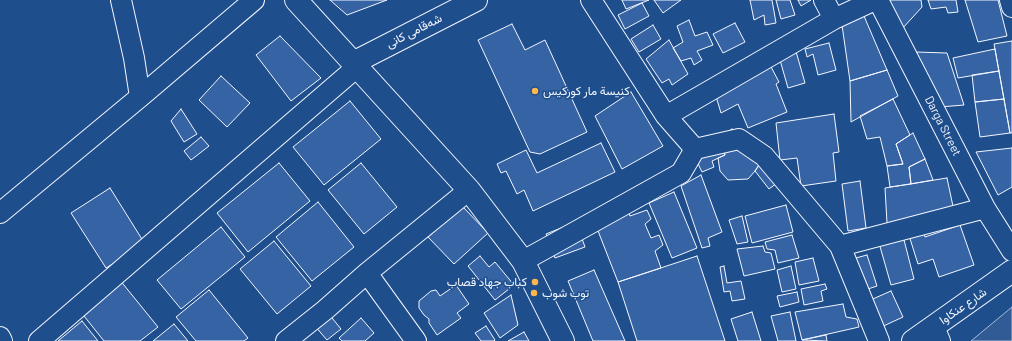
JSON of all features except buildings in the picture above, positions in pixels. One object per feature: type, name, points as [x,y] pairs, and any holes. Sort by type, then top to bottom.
[{"type":"street","points":[[121,0],[134,58],[140,97]]},
{"type":"street","points":[[0,213],[254,0]]},
{"type":"street","points":[[296,0],[469,190],[523,261],[563,341]]},
{"type":"street","name":"شەقامی کانی","points":[[355,65],[476,0]]},
{"type":"street","points":[[591,0],[666,116],[695,150]]},
{"type":"street","points":[[824,0],[834,19]]},
{"type":"street","points":[[666,116],[834,19],[876,0]]},
{"type":"street","name":"Darga Street","points":[[876,0],[985,208],[1012,251]]},
{"type":"street","points":[[1010,0],[1012,7]]},
{"type":"street","points":[[40,341],[355,65]]},
{"type":"street","points":[[523,261],[681,173],[695,150],[739,139],[764,156],[840,246],[879,341]]},
{"type":"street","points":[[286,341],[469,190]]},
{"type":"street","points":[[840,246],[985,208]]},
{"type":"street","name":"شارع عنكاوا","points":[[913,341],[937,334],[1012,271]]},
{"type":"street","points":[[367,273],[416,341]]},
{"type":"street","points":[[0,337],[2,341]]},
{"type":"shaded area","points":[[1012,307],[1012,341],[971,341]]},
{"type":"place","name":"كنيسة مار كوركيس","points":[[535,91]]},
{"type":"place","name":"كباب جهاد قصاب","points":[[535,282]]},
{"type":"place","name":"توب شوب","points":[[534,293]]}]
